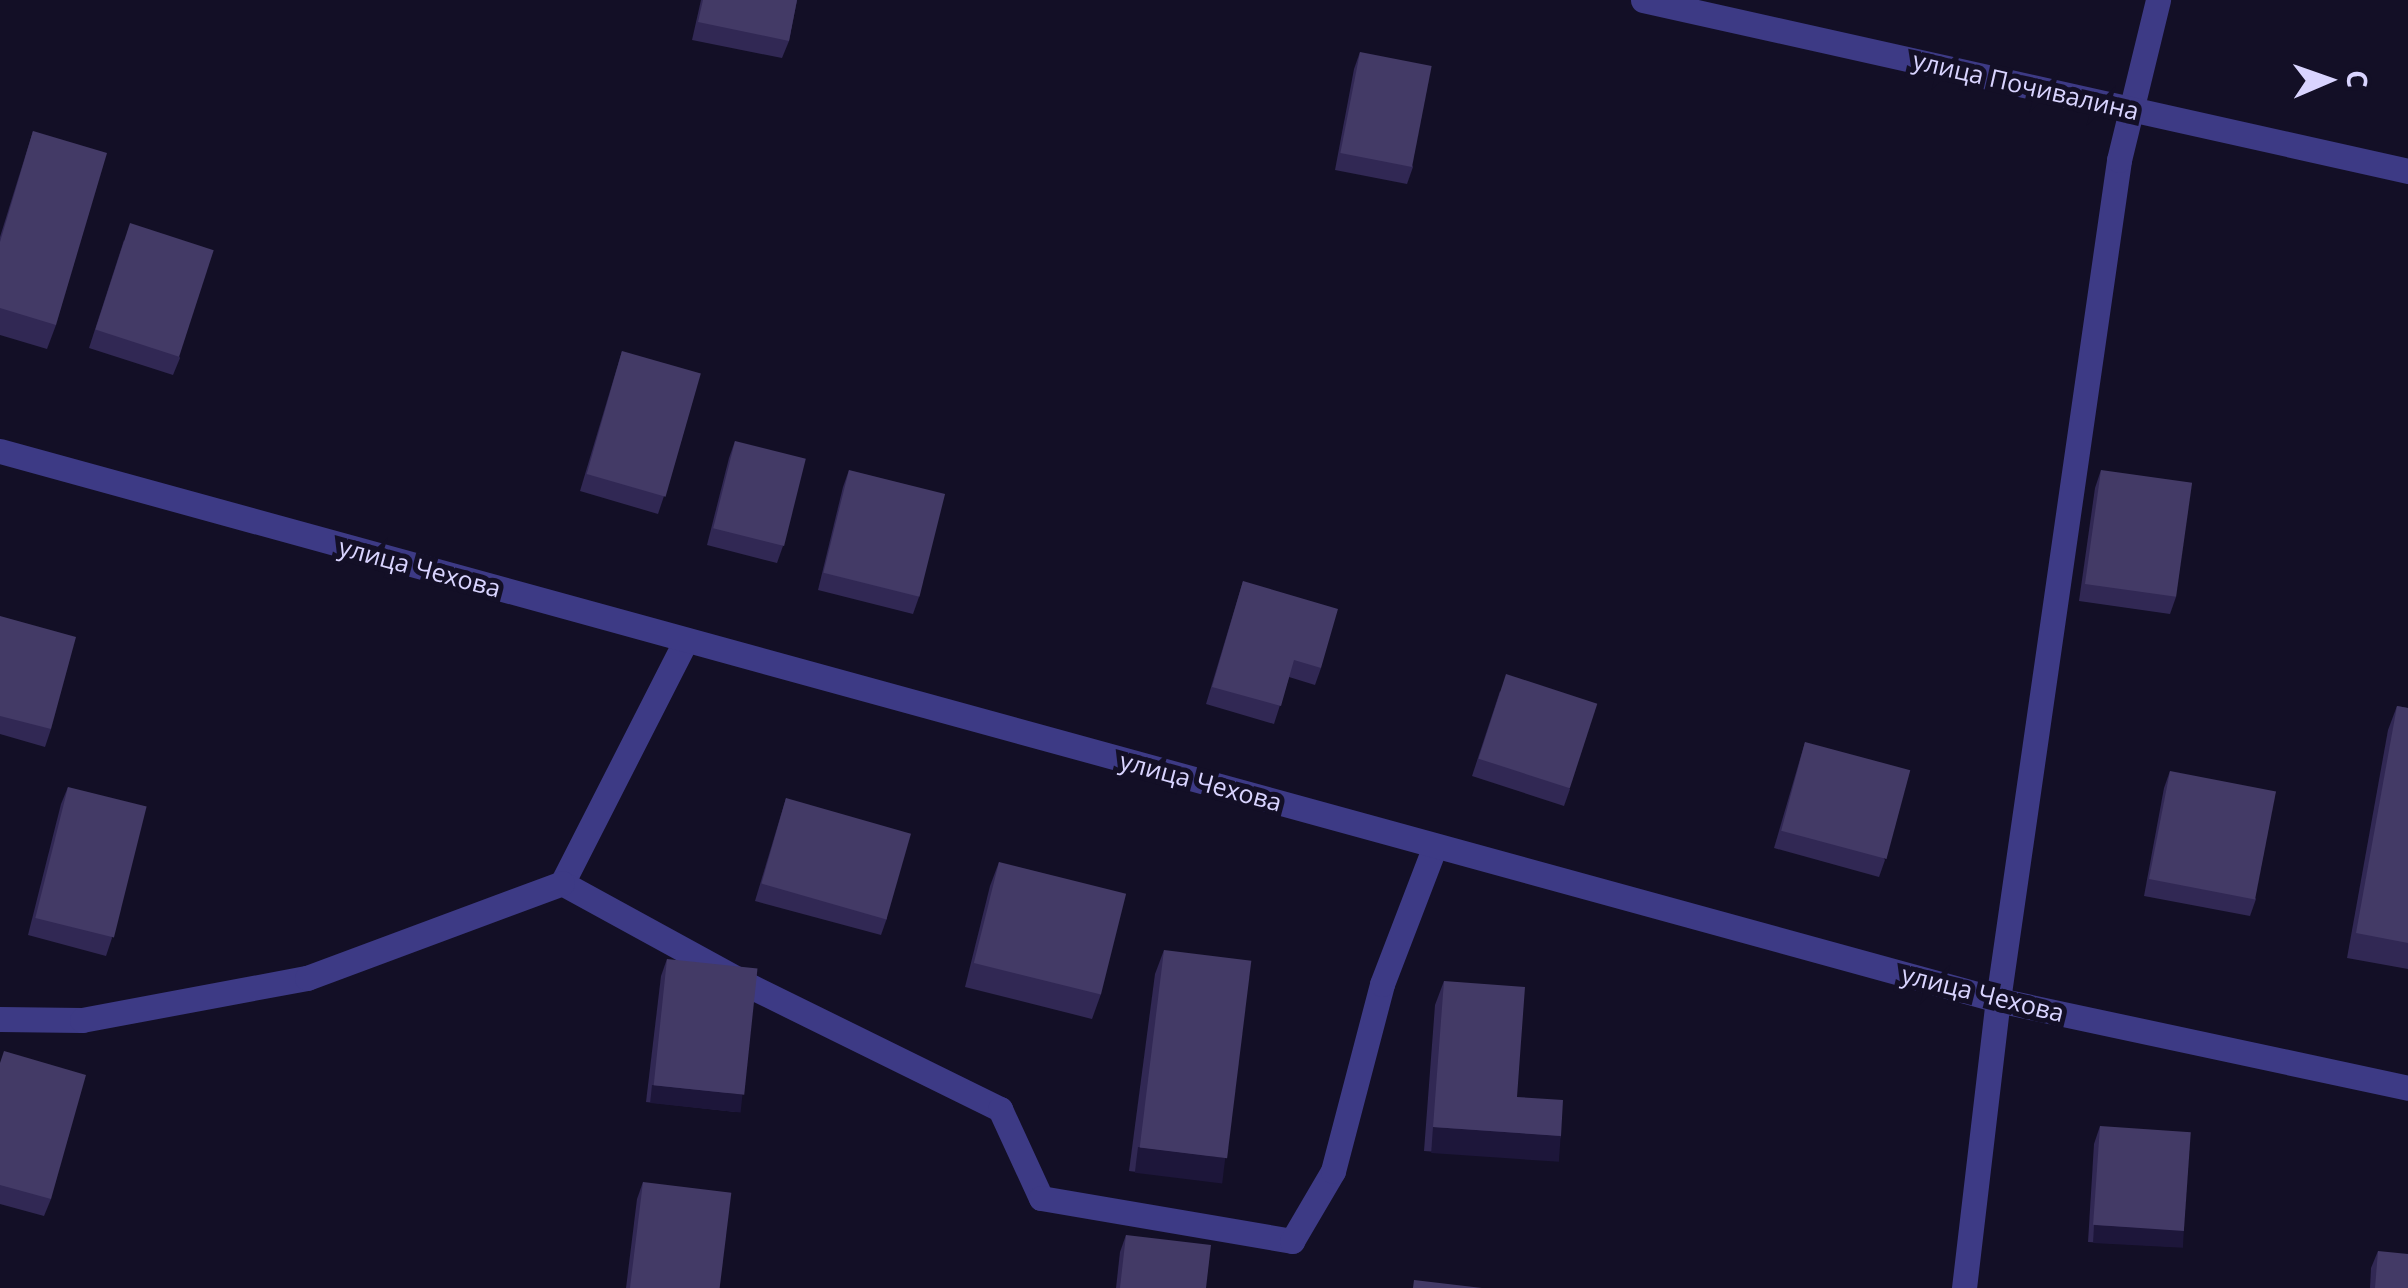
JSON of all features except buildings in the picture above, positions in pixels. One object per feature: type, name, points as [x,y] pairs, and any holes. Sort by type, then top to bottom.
[{"type":"street","name":"улица Почивалина","points":[[1643,0],[2408,171]]},
{"type":"street","points":[[1964,1288],[1998,1000],[2119,160],[2158,0]]},
{"type":"street","name":"улица Чехова","points":[[0,451],[1998,1000],[2408,1088]]},
{"type":"street","points":[[0,1020],[82,1020],[307,978],[562,883],[686,640]]},
{"type":"street","points":[[562,883],[750,986],[1000,1109],[1041,1198],[1292,1241],[1333,1171],[1382,984],[1435,846]]}]
